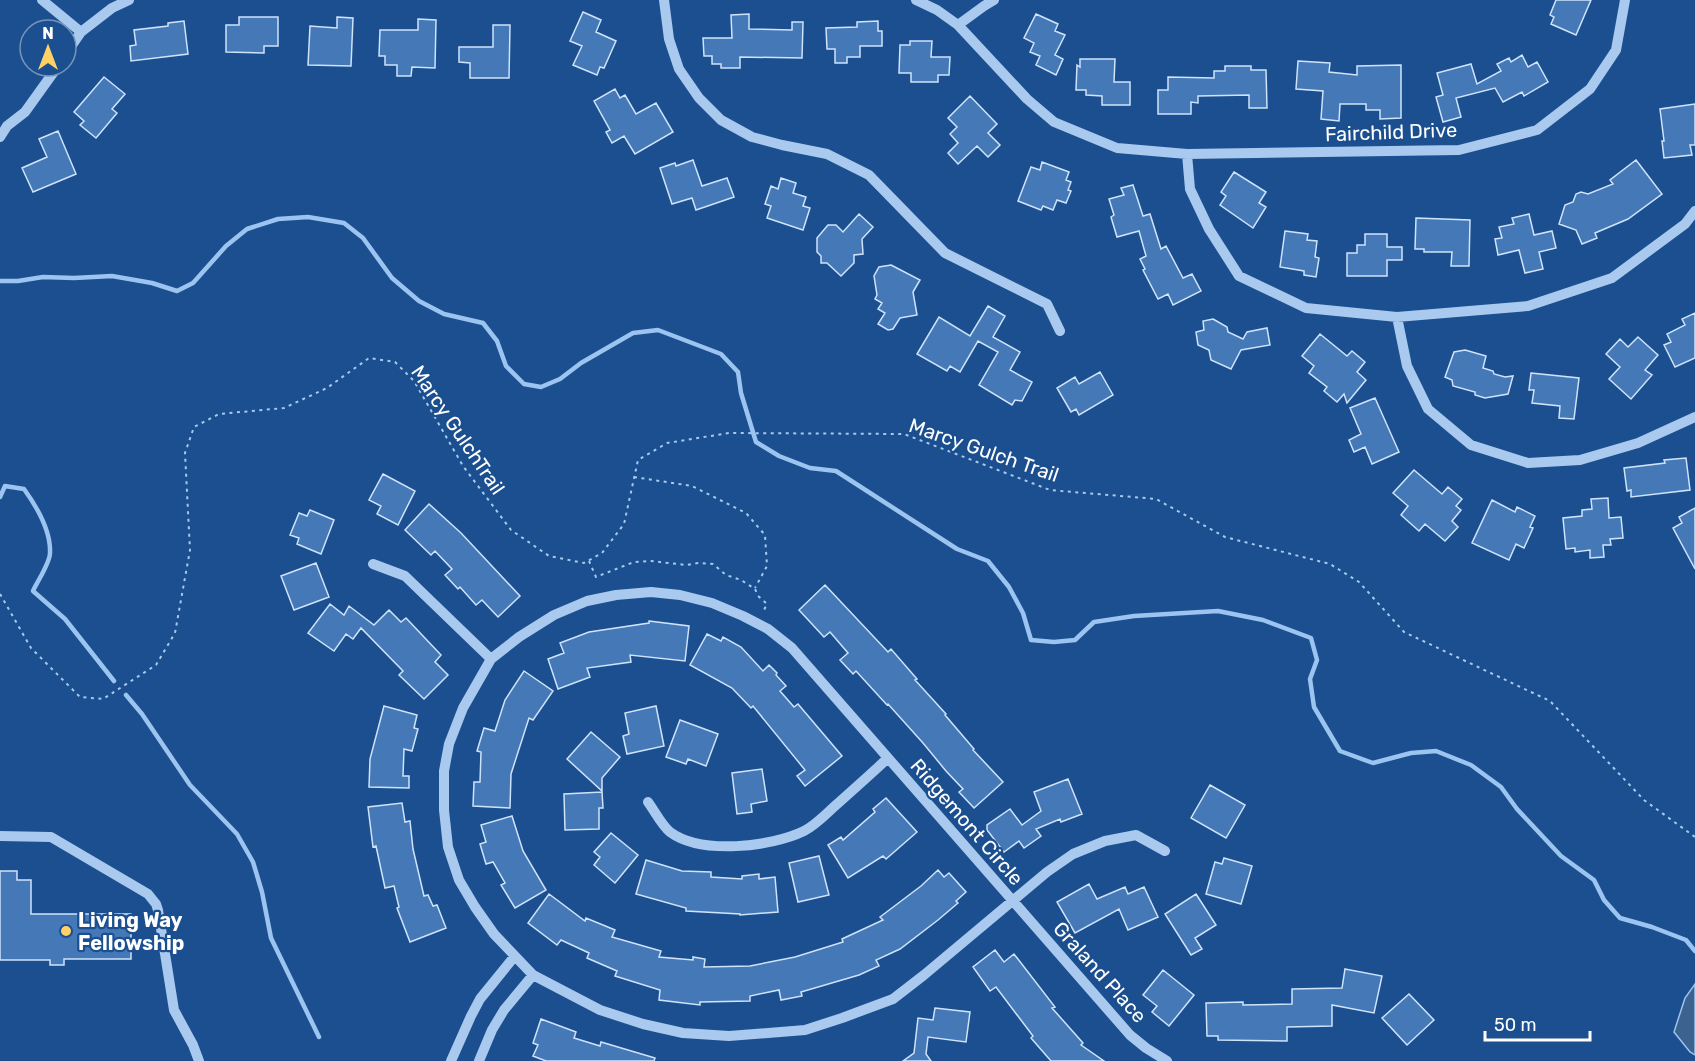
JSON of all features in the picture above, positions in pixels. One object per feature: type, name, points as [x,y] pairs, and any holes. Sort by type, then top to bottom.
[{"type":"street","points":[[42,0],[81,32]]},
{"type":"street","points":[[78,36],[112,8],[129,0]]},
{"type":"street","points":[[664,0],[669,39],[679,69],[699,98],[721,120],[753,137],[827,154],[869,174],[945,253],[1047,304],[1060,331]]},
{"type":"street","name":"Fairchild Drive","points":[[916,0],[937,10],[958,26],[1027,99],[1054,122],[1117,148],[1187,154],[1459,150],[1537,130],[1590,89],[1610,60],[1616,50],[1625,0]]},
{"type":"street","points":[[958,26],[994,0]]},
{"type":"street","points":[[0,137],[4,126],[25,112],[49,78]]},
{"type":"street","points":[[1187,154],[1190,189],[1209,229],[1239,276],[1306,308],[1396,317],[1528,306],[1612,278],[1685,224],[1695,212]]},
{"type":"street","points":[[1396,317],[1407,366],[1428,410],[1471,445],[1528,463],[1580,460],[1638,443],[1695,417]]},
{"type":"street","points":[[373,564],[405,576],[491,659]]},
{"type":"street","name":"Ridgemont Circle","points":[[651,592],[680,595],[712,603],[756,622],[792,648],[1012,900],[893,999],[805,1030],[729,1036],[684,1033],[643,1024],[600,1010],[533,975],[494,934],[459,880],[448,847],[444,810],[444,771],[449,744],[463,708],[491,659],[519,637],[555,615],[587,601],[616,595],[651,592]]},
{"type":"street","points":[[648,802],[669,831],[690,841],[719,847],[773,841],[805,830],[888,758]]},
{"type":"street","points":[[1012,900],[1073,854],[1105,841],[1136,835],[1165,851]]},
{"type":"street","points":[[0,836],[51,837],[153,898],[158,910],[174,1010],[193,1045],[196,1060]]},
{"type":"street","name":"Graland Place","points":[[1012,900],[1130,1035],[1167,1061]]},
{"type":"street","points":[[451,1061],[480,999],[514,957]]},
{"type":"street","points":[[479,1061],[492,1030],[504,1010],[533,975]]},
{"type":"path","name":"Marcy GulchTrail","points":[[0,594],[31,648],[80,697],[103,699],[156,665],[175,633],[190,550],[185,453],[194,427],[219,414],[284,408],[327,388],[369,358],[395,362],[414,381],[463,466],[511,530],[549,556],[585,563],[589,561]]},
{"type":"path","name":"Marcy Gulch Trail","points":[[634,477],[638,460],[667,443],[729,433],[904,434],[1050,490],[1156,499],[1225,537],[1330,564],[1359,582],[1404,632],[1550,701],[1644,800],[1695,837]]},
{"type":"path","points":[[755,589],[767,566],[765,535],[746,513],[692,486],[634,477],[624,524],[602,553],[589,561],[596,577],[634,562],[713,564],[726,575],[741,580],[755,589],[758,596],[768,604],[756,622]]},
{"type":"water","points":[[1695,984],[1695,1055],[1674,1032],[1685,998]]},
{"type":"building","points":[[1556,0],[1591,0],[1576,35],[1551,24],[1554,17],[1550,15]]},
{"type":"building","points":[[583,12],[601,20],[596,32],[616,41],[604,68],[600,67],[597,75],[573,65],[582,46],[570,41]]},
{"type":"building","points":[[749,14],[749,29],[792,30],[792,22],[803,22],[802,58],[740,57],[740,68],[721,68],[721,64],[712,64],[712,56],[704,56],[703,38],[732,38],[731,15]]},
{"type":"building","points":[[1036,14],[1058,24],[1055,31],[1065,35],[1055,55],[1063,59],[1056,75],[1036,65],[1040,56],[1030,52],[1034,43],[1024,38]]},
{"type":"building","points":[[239,17],[278,17],[278,46],[264,46],[264,53],[226,52],[226,25],[239,25]]},
{"type":"building","points":[[337,17],[353,18],[351,66],[308,65],[310,26],[337,28]]},
{"type":"building","points":[[418,19],[436,20],[435,68],[412,67],[411,76],[397,76],[397,65],[385,65],[385,56],[379,56],[380,30],[418,30]]},
{"type":"building","points":[[184,21],[188,54],[131,61],[130,46],[136,45],[134,30],[168,26],[168,23]]},
{"type":"building","points":[[878,21],[878,31],[882,31],[882,46],[860,46],[860,57],[847,57],[847,63],[835,63],[835,49],[827,49],[826,28],[857,27],[857,22]]},
{"type":"building","points":[[493,25],[510,25],[509,78],[470,78],[470,63],[459,62],[459,47],[493,47]]},
{"type":"building","points":[[910,41],[932,41],[931,57],[950,57],[949,75],[938,75],[938,82],[911,82],[911,73],[899,73],[900,45],[910,45]]},
{"type":"building","points":[[1522,55],[1528,67],[1537,62],[1548,82],[1524,96],[1522,92],[1503,102],[1495,88],[1456,98],[1461,117],[1443,122],[1436,97],[1443,95],[1437,73],[1471,64],[1477,84],[1501,71],[1497,64],[1509,58],[1511,62]]},
{"type":"building","points":[[1080,59],[1115,59],[1114,82],[1130,82],[1130,105],[1102,105],[1102,96],[1086,95],[1086,90],[1076,90],[1077,65],[1080,67]]},
{"type":"building","points":[[1298,61],[1330,63],[1329,72],[1357,75],[1357,66],[1401,65],[1401,118],[1380,119],[1380,110],[1366,110],[1366,104],[1340,104],[1339,121],[1321,119],[1323,91],[1296,89]]},
{"type":"building","points":[[1225,66],[1251,66],[1251,70],[1266,70],[1267,108],[1249,108],[1249,95],[1198,96],[1198,103],[1191,102],[1191,114],[1158,114],[1158,90],[1168,90],[1168,77],[1214,78],[1214,71],[1225,71]]},
{"type":"building","points":[[104,77],[125,94],[112,109],[117,113],[96,138],[80,125],[84,121],[74,112]]},
{"type":"building","points":[[615,89],[620,98],[625,95],[636,114],[656,103],[673,132],[635,154],[624,136],[612,143],[606,132],[610,130],[594,101]]},
{"type":"building","points":[[970,96],[997,124],[988,133],[1000,145],[988,157],[977,146],[958,164],[948,153],[958,143],[950,134],[957,127],[948,118]]},
{"type":"building","points":[[1695,104],[1695,145],[1690,145],[1692,155],[1664,158],[1660,109]]},
{"type":"building","points":[[58,131],[76,174],[33,192],[22,168],[47,157],[39,139]]},
{"type":"building","points":[[693,160],[702,186],[727,178],[734,197],[696,210],[692,198],[672,204],[660,168],[675,163],[676,166]]},
{"type":"building","points":[[1636,160],[1662,194],[1628,219],[1595,233],[1597,238],[1582,244],[1576,230],[1559,224],[1565,205],[1573,202],[1576,194],[1581,192],[1588,194],[1613,184],[1610,180]]},
{"type":"building","points":[[1042,162],[1069,172],[1066,180],[1071,182],[1068,190],[1071,191],[1066,203],[1057,200],[1053,210],[1043,206],[1041,210],[1018,201],[1031,167],[1040,170]]},
{"type":"building","points":[[1234,172],[1266,192],[1259,203],[1266,207],[1253,228],[1220,205],[1226,196],[1221,192]]},
{"type":"building","points":[[781,178],[796,183],[793,193],[806,197],[803,206],[810,208],[803,230],[767,218],[771,206],[765,204],[771,186],[778,189]]},
{"type":"building","points":[[1133,185],[1143,216],[1150,214],[1161,249],[1166,246],[1183,278],[1192,274],[1201,291],[1173,305],[1168,294],[1158,299],[1143,270],[1145,269],[1140,259],[1146,256],[1139,231],[1117,237],[1109,199],[1124,195],[1121,188]]},
{"type":"building","points":[[859,214],[873,227],[862,239],[863,254],[854,255],[854,263],[841,276],[827,263],[821,263],[821,256],[817,252],[817,238],[828,225],[836,225],[843,232]]},
{"type":"building","points":[[1529,214],[1534,235],[1552,231],[1556,248],[1539,252],[1543,269],[1525,273],[1519,250],[1498,255],[1495,239],[1502,238],[1499,227],[1514,224],[1512,218]]},
{"type":"building","points":[[1416,218],[1470,220],[1469,266],[1451,266],[1452,252],[1424,252],[1424,249],[1415,249]]},
{"type":"building","points":[[1285,231],[1308,234],[1307,240],[1317,241],[1315,257],[1319,258],[1316,277],[1304,275],[1304,271],[1280,267]]},
{"type":"building","points":[[1365,234],[1387,234],[1387,247],[1402,247],[1402,260],[1387,260],[1387,276],[1347,276],[1347,253],[1357,253],[1357,245],[1365,245]]},
{"type":"building","points":[[891,265],[920,280],[913,292],[917,315],[900,318],[893,329],[888,330],[878,324],[885,313],[878,309],[882,303],[875,299],[877,295],[874,276],[879,267]]},
{"type":"building","points":[[988,306],[1005,316],[993,337],[1020,352],[1010,370],[1032,382],[1022,401],[1015,400],[1012,405],[979,385],[998,352],[978,341],[960,372],[950,366],[947,371],[917,354],[939,317],[970,336]]},
{"type":"building","points":[[1695,313],[1695,358],[1675,367],[1664,345],[1671,342],[1667,334],[1685,325],[1682,319]]},
{"type":"building","points":[[1213,319],[1227,327],[1228,332],[1243,339],[1247,332],[1267,328],[1270,345],[1241,350],[1231,369],[1211,360],[1209,350],[1198,345],[1196,332],[1204,330],[1203,321]]},
{"type":"building","points":[[1320,334],[1347,356],[1352,351],[1365,362],[1357,372],[1366,380],[1347,403],[1344,394],[1337,402],[1324,391],[1327,387],[1309,373],[1314,366],[1302,356]]},
{"type":"building","points":[[1638,337],[1658,355],[1645,370],[1652,375],[1631,399],[1609,379],[1620,367],[1606,354],[1620,339],[1628,347]]},
{"type":"building","points":[[1465,350],[1486,356],[1483,368],[1493,371],[1494,374],[1505,377],[1513,376],[1508,394],[1485,398],[1475,395],[1475,392],[1453,386],[1452,380],[1445,377],[1454,352]]},
{"type":"building","points":[[1100,372],[1113,395],[1079,415],[1076,409],[1071,412],[1057,388],[1075,377],[1079,384]]},
{"type":"building","points":[[1531,373],[1579,378],[1574,419],[1559,418],[1560,406],[1532,403],[1534,390],[1529,390]]},
{"type":"building","points":[[1375,398],[1399,452],[1372,464],[1365,447],[1354,452],[1349,440],[1361,434],[1350,408]]},
{"type":"building","points":[[1686,458],[1690,490],[1631,497],[1631,490],[1627,491],[1624,468]]},
{"type":"building","points":[[1414,470],[1442,494],[1448,487],[1462,499],[1456,506],[1461,510],[1452,521],[1458,527],[1445,541],[1425,524],[1419,531],[1401,515],[1408,506],[1393,493]]},
{"type":"building","points":[[383,474],[415,491],[398,525],[377,514],[381,506],[369,500]]},
{"type":"building","points":[[1608,498],[1609,518],[1621,517],[1623,538],[1610,539],[1611,545],[1603,545],[1604,557],[1590,558],[1590,550],[1575,552],[1575,548],[1566,549],[1563,518],[1582,516],[1582,510],[1592,509],[1591,499]]},
{"type":"building","points":[[1492,500],[1515,512],[1517,507],[1535,516],[1530,527],[1533,528],[1524,548],[1516,544],[1509,560],[1472,543]]},
{"type":"building","points":[[429,504],[461,533],[520,596],[498,617],[482,600],[476,605],[460,587],[458,589],[445,575],[452,569],[435,551],[431,555],[405,530]]},
{"type":"building","points":[[1695,508],[1695,569],[1673,528],[1682,523],[1679,517]]},
{"type":"building","points":[[310,510],[334,520],[321,554],[297,544],[299,538],[290,535],[299,513],[307,516]]},
{"type":"building","points":[[316,563],[329,597],[294,610],[281,576]]},
{"type":"building","points":[[825,585],[888,652],[891,649],[973,750],[1003,782],[974,808],[959,792],[963,789],[888,704],[856,671],[853,674],[840,660],[848,653],[830,632],[824,637],[799,610]]},
{"type":"building","points":[[330,604],[344,615],[349,606],[374,625],[389,610],[401,622],[406,618],[441,655],[435,662],[448,675],[424,699],[399,675],[403,671],[361,628],[353,639],[346,634],[334,651],[308,633]]},
{"type":"building","points":[[649,621],[689,626],[685,661],[630,655],[631,662],[587,668],[590,677],[558,689],[548,659],[564,653],[560,643],[589,632],[649,623]]},
{"type":"building","points":[[707,634],[721,641],[723,637],[741,647],[763,671],[769,665],[786,686],[780,691],[794,707],[798,704],[842,756],[805,786],[797,776],[805,770],[753,706],[751,708],[732,688],[690,665]]},
{"type":"building","points":[[524,671],[553,691],[533,720],[529,718],[511,774],[510,808],[473,806],[474,782],[480,782],[481,752],[477,751],[484,728],[495,731],[505,700]]},
{"type":"building","points":[[384,706],[417,715],[414,728],[418,729],[412,751],[404,749],[403,776],[409,776],[409,788],[369,787],[370,759]]},
{"type":"building","points":[[656,706],[664,746],[627,754],[623,736],[629,734],[625,713]]},
{"type":"building","points":[[680,720],[718,734],[706,766],[688,759],[686,764],[666,757]]},
{"type":"building","points":[[591,732],[620,757],[602,778],[602,791],[567,759]]},
{"type":"building","points":[[762,769],[767,801],[751,804],[752,812],[737,814],[732,773]]},
{"type":"building","points":[[1068,779],[1082,814],[1061,822],[1060,819],[1036,829],[1041,836],[1024,848],[1019,841],[1004,852],[987,830],[987,825],[1010,809],[1022,825],[1041,811],[1034,792]]},
{"type":"building","points":[[1210,785],[1245,805],[1226,838],[1191,818]]},
{"type":"building","points":[[602,792],[603,808],[599,808],[599,829],[565,830],[564,794]]},
{"type":"building","points":[[886,798],[917,832],[886,859],[883,856],[848,878],[828,845],[841,837],[843,840],[875,812],[873,809]]},
{"type":"building","points":[[402,803],[405,822],[410,821],[413,849],[424,896],[428,895],[433,906],[437,905],[446,928],[410,942],[397,908],[399,907],[394,886],[385,888],[376,846],[373,847],[368,807]]},
{"type":"building","points":[[512,816],[523,851],[546,890],[515,908],[501,885],[505,883],[493,862],[486,864],[480,844],[486,842],[481,825]]},
{"type":"building","points":[[611,833],[638,855],[615,883],[594,865],[600,857],[594,852]]},
{"type":"building","points":[[819,856],[829,895],[798,902],[789,863]]},
{"type":"building","points":[[1224,858],[1252,866],[1241,904],[1206,894],[1215,862],[1222,864]]},
{"type":"building","points":[[646,860],[682,871],[711,872],[711,877],[742,879],[742,876],[759,874],[759,879],[775,877],[778,912],[740,915],[686,911],[686,908],[636,894]]},
{"type":"building","points":[[938,870],[944,877],[949,873],[966,892],[956,901],[958,903],[938,920],[900,949],[876,960],[879,966],[859,975],[801,992],[802,996],[781,1000],[779,990],[750,996],[750,1001],[700,1002],[700,1005],[659,1000],[660,990],[615,976],[617,971],[587,958],[589,953],[561,940],[557,945],[528,923],[549,894],[585,921],[586,918],[615,930],[612,937],[661,951],[659,957],[705,959],[704,967],[750,966],[795,957],[843,942],[842,939],[883,920],[880,917]]},
{"type":"building","name":"Living Way Fellowship","points":[[0,871],[17,871],[17,880],[31,880],[31,914],[131,914],[131,959],[64,959],[64,965],[50,965],[50,960],[0,960]]},
{"type":"building","points":[[1089,884],[1097,899],[1125,887],[1128,894],[1144,887],[1158,917],[1128,930],[1119,909],[1075,933],[1057,902]]},
{"type":"building","points":[[1196,894],[1216,925],[1195,938],[1202,949],[1191,955],[1165,914]]},
{"type":"building","points":[[995,950],[1004,962],[1014,954],[1055,1007],[1052,1008],[1083,1043],[1081,1045],[1104,1061],[1051,1061],[1031,1038],[1033,1036],[996,987],[990,991],[973,967]]},
{"type":"building","points":[[1345,969],[1382,976],[1374,1013],[1332,1005],[1332,1026],[1287,1027],[1287,1041],[1218,1040],[1218,1036],[1207,1036],[1206,1003],[1292,1004],[1292,989],[1342,988]]},
{"type":"building","points":[[1163,970],[1194,995],[1169,1026],[1152,1012],[1157,1006],[1143,995]]},
{"type":"building","points":[[1409,994],[1434,1020],[1407,1045],[1382,1018]]},
{"type":"building","points":[[935,1008],[970,1012],[966,1042],[928,1037],[926,1054],[931,1061],[903,1061],[914,1053],[918,1018],[933,1020]]},
{"type":"building","points":[[541,1019],[576,1032],[574,1038],[600,1046],[601,1042],[655,1058],[654,1061],[546,1061],[533,1056],[538,1045],[533,1043]]},
{"type":"waterway","points":[[0,281],[43,277],[112,276],[152,283],[177,291],[193,283],[226,246],[247,229],[278,219],[308,217],[344,223],[363,238],[392,278],[419,301],[444,314],[483,323],[497,341],[506,366],[524,384],[541,387],[560,379],[581,363],[633,333],[658,330],[721,354],[738,372],[741,393],[756,442],[779,456],[810,468],[836,471],[957,549],[988,561],[1009,587],[1023,613],[1031,640],[1054,642],[1075,640],[1094,622],[1134,616],[1218,611],[1263,620],[1311,638],[1317,660],[1310,679],[1314,707],[1340,751],[1373,763],[1411,753],[1436,751],[1471,765],[1501,787],[1517,809],[1561,856],[1594,880],[1604,900],[1620,918],[1686,940],[1695,951]]},
{"type":"waterway","points":[[0,497],[5,486],[24,489],[34,503],[46,527],[50,553],[46,567],[33,591],[65,619],[114,681]]},
{"type":"waterway","points":[[126,695],[142,714],[190,785],[237,834],[253,862],[262,892],[271,938],[319,1037]]},
{"type":"place","name":"Living Way Fellowship","points":[[66,931]]}]
